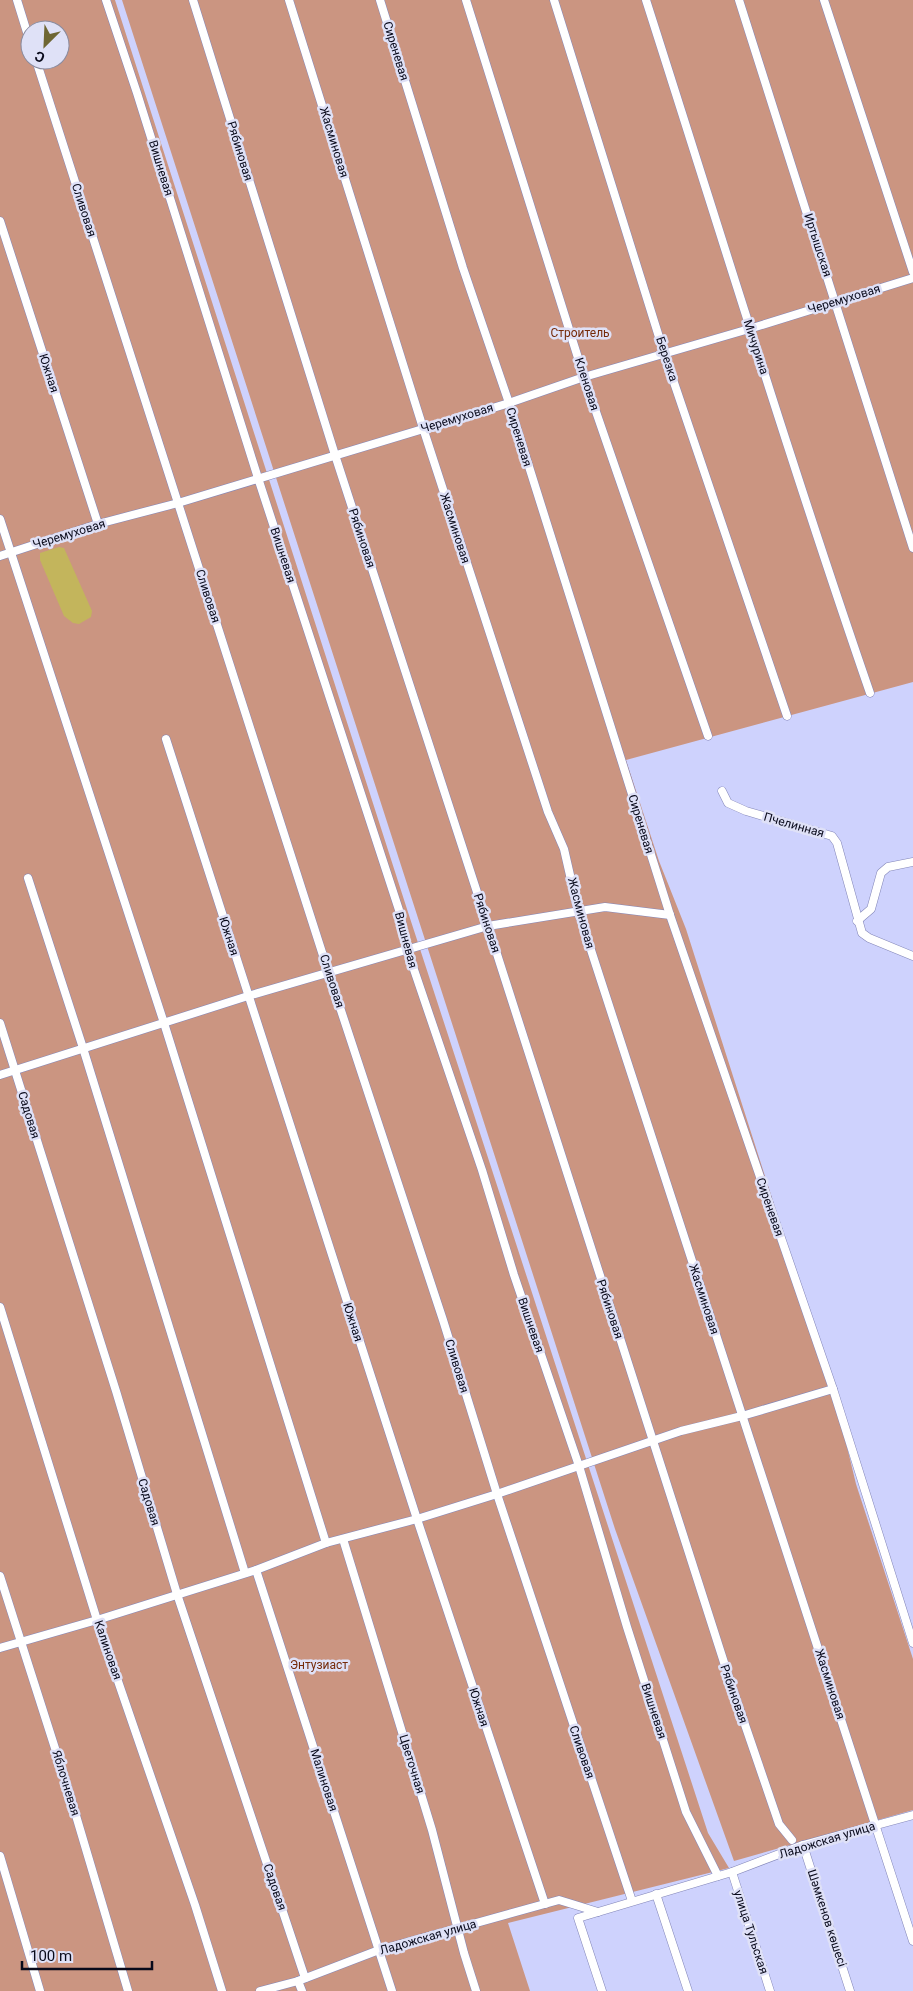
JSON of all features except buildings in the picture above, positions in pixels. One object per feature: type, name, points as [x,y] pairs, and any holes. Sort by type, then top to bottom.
[{"type":"street","points":[[17,0],[23,20]]},
{"type":"street","name":"Вишневая","points":[[106,0],[258,478],[400,913],[407,949],[579,1466],[686,1812],[718,1876]]},
{"type":"street","name":"Рябиновая","points":[[193,0],[335,455],[729,1678],[779,1824],[792,1840]]},
{"type":"street","name":"Жасминовая","points":[[289,0],[422,428],[548,812],[564,848],[578,910],[913,1941]]},
{"type":"street","name":"Сиреневая","points":[[380,0],[462,268],[509,403],[670,915],[833,1389],[913,1644]]},
{"type":"street","name":"Кленовая","points":[[466,0],[584,377],[708,736]]},
{"type":"street","name":"Березка","points":[[554,0],[664,353],[787,716]]},
{"type":"street","name":"Мичурина","points":[[646,0],[749,329],[870,693]]},
{"type":"street","name":"Иртышская","points":[[739,0],[913,548]]},
{"type":"street","points":[[824,0],[913,272]]},
{"type":"street","name":"Сливовая","points":[[39,70],[328,972],[443,1320],[497,1494],[632,1901]]},
{"type":"street","name":"Южная","points":[[0,221],[98,524]]},
{"type":"street","name":"Черемуховая","points":[[0,556],[98,524],[178,503],[509,403],[584,377],[749,329],[913,278]]},
{"type":"street","points":[[0,518],[164,1022],[326,1543]]},
{"type":"street","name":"Южная","points":[[166,738],[417,1519],[545,1904]]},
{"type":"street","name":"Пчелинная","points":[[722,791],[728,803],[746,811],[832,836],[837,843],[858,921]]},
{"type":"street","points":[[913,862],[888,867],[882,873],[871,909],[858,921],[862,933],[869,938],[913,956]]},
{"type":"street","points":[[28,878],[83,1048],[245,1572]]},
{"type":"street","points":[[0,1075],[248,996],[488,926],[605,906],[670,915]]},
{"type":"street","name":"Садовая","points":[[0,1023],[113,1381],[177,1594],[302,1979],[302,1991]]},
{"type":"street","name":"Калиновая","points":[[0,1307],[97,1620],[195,1905],[222,1991]]},
{"type":"street","points":[[0,1648],[256,1570],[326,1543],[417,1519],[497,1494],[652,1440],[833,1389]]},
{"type":"street","name":"Цветочная","points":[[343,1539],[432,1830],[476,1991]]},
{"type":"street","name":"Малиновая","points":[[256,1570],[392,1991]]},
{"type":"street","name":"Яблочневая","points":[[0,1576],[70,1792],[128,1991]]},
{"type":"street","name":"Ладожская улица","points":[[602,1991],[578,1918],[732,1872],[803,1845],[913,1815]]},
{"type":"street","name":"Шәмкенов көшесі","points":[[803,1845],[850,1991]]},
{"type":"street","points":[[0,1856],[40,1991]]},
{"type":"street","name":"улица Тульская","points":[[732,1872],[770,1991]]},
{"type":"street","points":[[656,1894],[688,1991]]},
{"type":"street","name":"Ладожская улица","points":[[260,1991],[302,1979],[379,1950],[560,1900],[598,1912]]},
{"type":"green space","name":"Энтузиаст","points":[[0,0],[115,0],[406,906],[708,1833],[729,1868],[508,1923],[530,1991],[0,1991]]},
{"type":"green space","name":"Строитель","points":[[122,0],[913,0],[913,682],[626,760],[659,861],[686,929],[833,1389],[856,1484],[913,1659],[913,1810],[734,1861],[615,1529]]},
{"type":"shaded area","points":[[59,547],[64,548],[92,611],[91,617],[79,624],[73,623],[64,616],[40,560],[40,553]]}]
